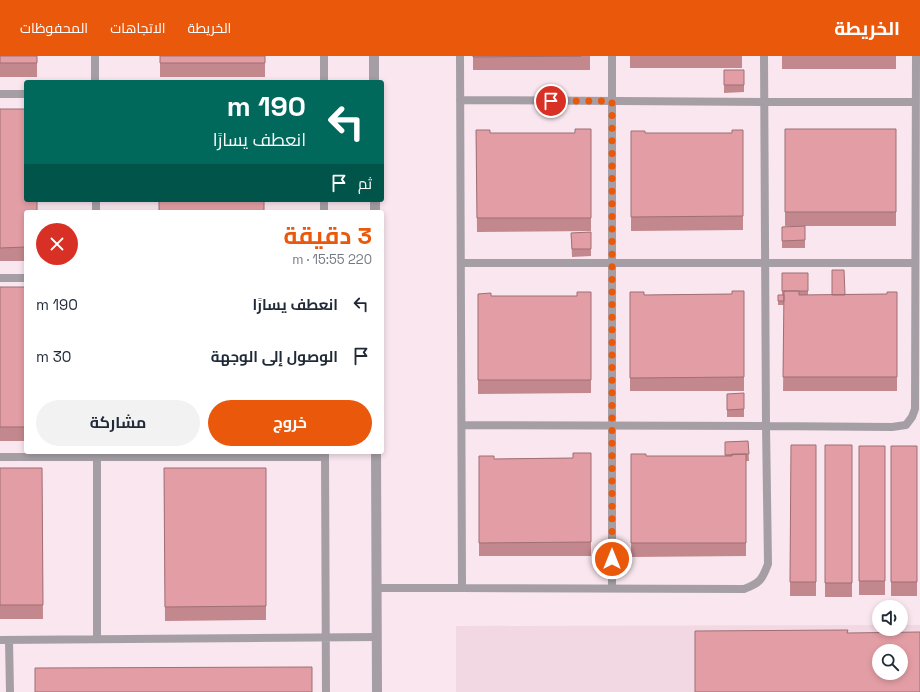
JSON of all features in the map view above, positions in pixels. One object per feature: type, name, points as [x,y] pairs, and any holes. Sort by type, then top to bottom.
[{"type":"street","points":[[374,56],[374,80]]},
{"type":"street","points":[[376,454],[377,692]]},
{"type":"lane","points":[[95,56],[95,80]]},
{"type":"lane","points":[[324,56],[324,80]]},
{"type":"lane","points":[[460,56],[462,588]]},
{"type":"lane","points":[[612,56],[612,588]]},
{"type":"lane","points":[[376,588],[744,589],[755,585],[763,578],[768,564],[764,56]]},
{"type":"lane","points":[[462,425],[892,427],[906,425],[912,417],[915,409],[916,56]]},
{"type":"lane","points":[[0,94],[24,94]]},
{"type":"lane","points":[[460,100],[916,102]]},
{"type":"lane","points":[[461,263],[915,263]]},
{"type":"lane","points":[[0,278],[24,278]]},
{"type":"lane","points":[[0,457],[325,454],[326,692]]},
{"type":"lane","points":[[97,455],[97,639]]},
{"type":"lane","points":[[0,640],[377,637]]},
{"type":"lane","points":[[9,640],[10,692]]},
{"type":"shaded area","points":[[872,625],[872,636],[908,636],[908,625],[920,625],[920,692],[456,692],[456,626]]},
{"type":"building","points":[[0,56],[37,56],[37,63],[0,63]]},
{"type":"building","points":[[160,56],[265,56],[265,63],[160,63]]},
{"type":"building","points":[[473,56],[581,56],[473,57]]},
{"type":"building","points":[[724,70],[744,70],[744,85],[724,85]]},
{"type":"building","points":[[0,109],[24,109],[24,202],[37,202],[37,210],[24,210],[24,247],[0,248]]},
{"type":"building","points":[[575,129],[591,129],[591,218],[477,218],[476,130],[490,130],[490,133],[575,133]]},
{"type":"building","points":[[785,129],[896,129],[896,212],[785,212]]},
{"type":"building","points":[[732,130],[743,130],[743,216],[631,217],[631,131],[645,131],[645,133],[732,133]]},
{"type":"building","points":[[159,202],[264,202],[264,210],[159,210]]},
{"type":"building","points":[[805,226],[805,240],[782,241],[782,227]]},
{"type":"building","points":[[591,232],[591,249],[572,249],[571,233]]},
{"type":"building","points":[[832,270],[844,270],[845,295],[832,295]]},
{"type":"building","points":[[782,273],[808,273],[808,291],[782,291]]},
{"type":"building","points":[[0,287],[24,287],[24,427],[0,427]]},
{"type":"building","points":[[732,291],[744,291],[744,377],[630,378],[630,292],[644,292],[644,295],[732,294]]},
{"type":"building","points":[[784,291],[799,291],[799,295],[887,294],[887,292],[897,292],[897,377],[783,377]]},
{"type":"building","points":[[577,292],[591,292],[591,380],[478,380],[478,294],[491,293],[491,296],[577,296]]},
{"type":"building","points":[[778,295],[784,295],[784,301],[778,301]]},
{"type":"building","points":[[744,393],[744,409],[727,410],[727,394]]},
{"type":"building","points":[[748,441],[749,454],[725,455],[725,442]]},
{"type":"building","points":[[791,445],[816,445],[816,582],[790,582]]},
{"type":"building","points":[[825,445],[852,445],[852,583],[825,583]]},
{"type":"building","points":[[859,446],[885,446],[885,581],[859,581]]},
{"type":"building","points":[[891,446],[917,446],[917,582],[891,582]]},
{"type":"building","points":[[573,453],[591,453],[591,542],[479,543],[479,456],[494,456],[494,459],[573,458]]},
{"type":"building","points":[[631,454],[646,454],[646,456],[732,456],[732,454],[746,454],[746,543],[631,543]]},
{"type":"building","points":[[0,468],[42,468],[43,605],[0,605]]},
{"type":"building","points":[[164,468],[266,468],[266,606],[165,607]]},
{"type":"building","points":[[848,630],[847,633],[872,633],[872,636],[908,636],[908,632],[920,632],[920,692],[695,692],[695,631]]},
{"type":"building","points":[[312,667],[312,692],[35,692],[35,668]]},
{"type":"route","points":[[551,101],[612,101],[612,559]]}]
